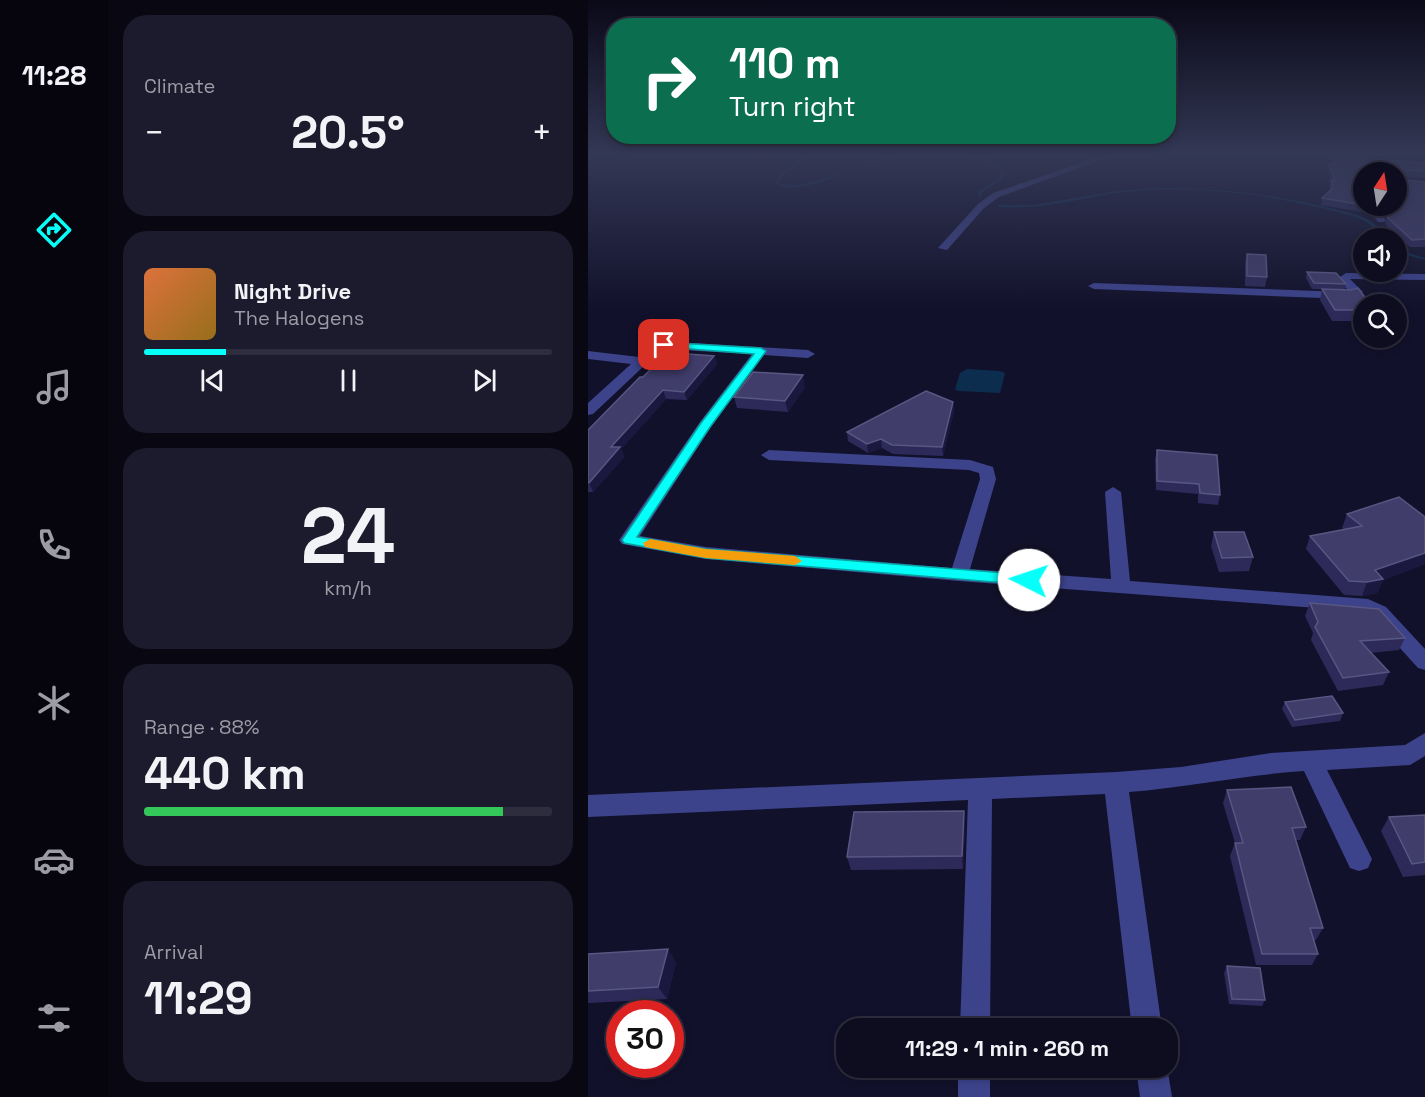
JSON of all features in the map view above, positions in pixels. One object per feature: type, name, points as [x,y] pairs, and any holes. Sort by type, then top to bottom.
[{"type":"street","points":[[943,248],[980,207]]},
{"type":"street","points":[[1379,216],[1382,220]]},
{"type":"street","points":[[1094,286],[1348,296],[1358,292],[1343,279],[1346,276],[1425,277]]},
{"type":"street","points":[[588,411],[656,346],[808,354]]},
{"type":"street","points":[[761,351],[705,425],[628,540],[706,553],[959,575],[1361,604],[1379,612],[1425,662]]},
{"type":"street","points":[[588,356],[640,361]]},
{"type":"street","points":[[770,454],[970,465],[987,470],[988,479],[959,575]]},
{"type":"street","points":[[1113,492],[1121,587]]},
{"type":"street","points":[[588,806],[1116,783],[1181,777],[1271,763],[1410,755],[1425,743]]},
{"type":"street","points":[[1311,762],[1359,859]]},
{"type":"street","points":[[1116,783],[1146,1018]]},
{"type":"street","points":[[975,1018],[980,789]]},
{"type":"street","points":[[974,1078],[974,1097]]},
{"type":"street","points":[[1153,1078],[1156,1097]]},
{"type":"water","points":[[967,369],[1005,373],[1000,393],[955,389],[960,373]]},
{"type":"building","points":[[1407,207],[1425,207],[1425,239],[1412,240],[1407,235],[1407,228],[1399,228],[1387,217],[1407,216]]},
{"type":"building","points":[[1247,254],[1266,255],[1267,277],[1247,276]]},
{"type":"building","points":[[1307,272],[1336,273],[1346,284],[1314,283]]},
{"type":"building","points":[[1358,288],[1362,294],[1353,294],[1353,310],[1335,310],[1322,289],[1351,290]]},
{"type":"building","points":[[674,353],[714,356],[684,392],[663,390],[611,447],[620,447],[589,483],[588,430],[640,377],[652,368],[660,369]]},
{"type":"building","points":[[753,372],[803,375],[785,401],[734,397]]},
{"type":"building","points":[[926,391],[953,402],[942,447],[892,445],[881,439],[867,444],[847,432]]},
{"type":"building","points":[[1157,450],[1217,455],[1220,495],[1200,493],[1199,484],[1157,481]]},
{"type":"building","points":[[1399,497],[1425,517],[1425,553],[1375,570],[1383,579],[1367,582],[1349,581],[1310,536],[1362,526],[1347,514]]},
{"type":"building","points":[[1214,532],[1244,532],[1253,557],[1222,558]]},
{"type":"building","points":[[1310,603],[1379,609],[1405,638],[1360,641],[1389,672],[1343,678],[1315,627],[1318,622]]},
{"type":"building","points":[[1332,696],[1343,713],[1295,720],[1285,702]]},
{"type":"building","points":[[1291,787],[1306,827],[1292,828],[1323,928],[1310,928],[1318,954],[1262,954],[1235,843],[1243,843],[1227,790]]},
{"type":"building","points":[[964,811],[962,856],[847,857],[854,812]]},
{"type":"building","points":[[1425,815],[1425,862],[1412,864],[1389,817]]},
{"type":"building","points":[[668,949],[658,987],[588,991],[588,954]]},
{"type":"building","points":[[1227,966],[1260,968],[1265,1000],[1232,999]]},
{"type":"waterway","points":[[1321,207],[1362,218],[1376,228]]},
{"type":"waterway","points":[[1407,253],[1425,259]]},
{"type":"slow traffic","points":[[650,543],[706,553],[795,561]]},
{"type":"route","points":[[664,345],[761,351],[705,425],[628,540],[706,553],[1029,580]]}]
